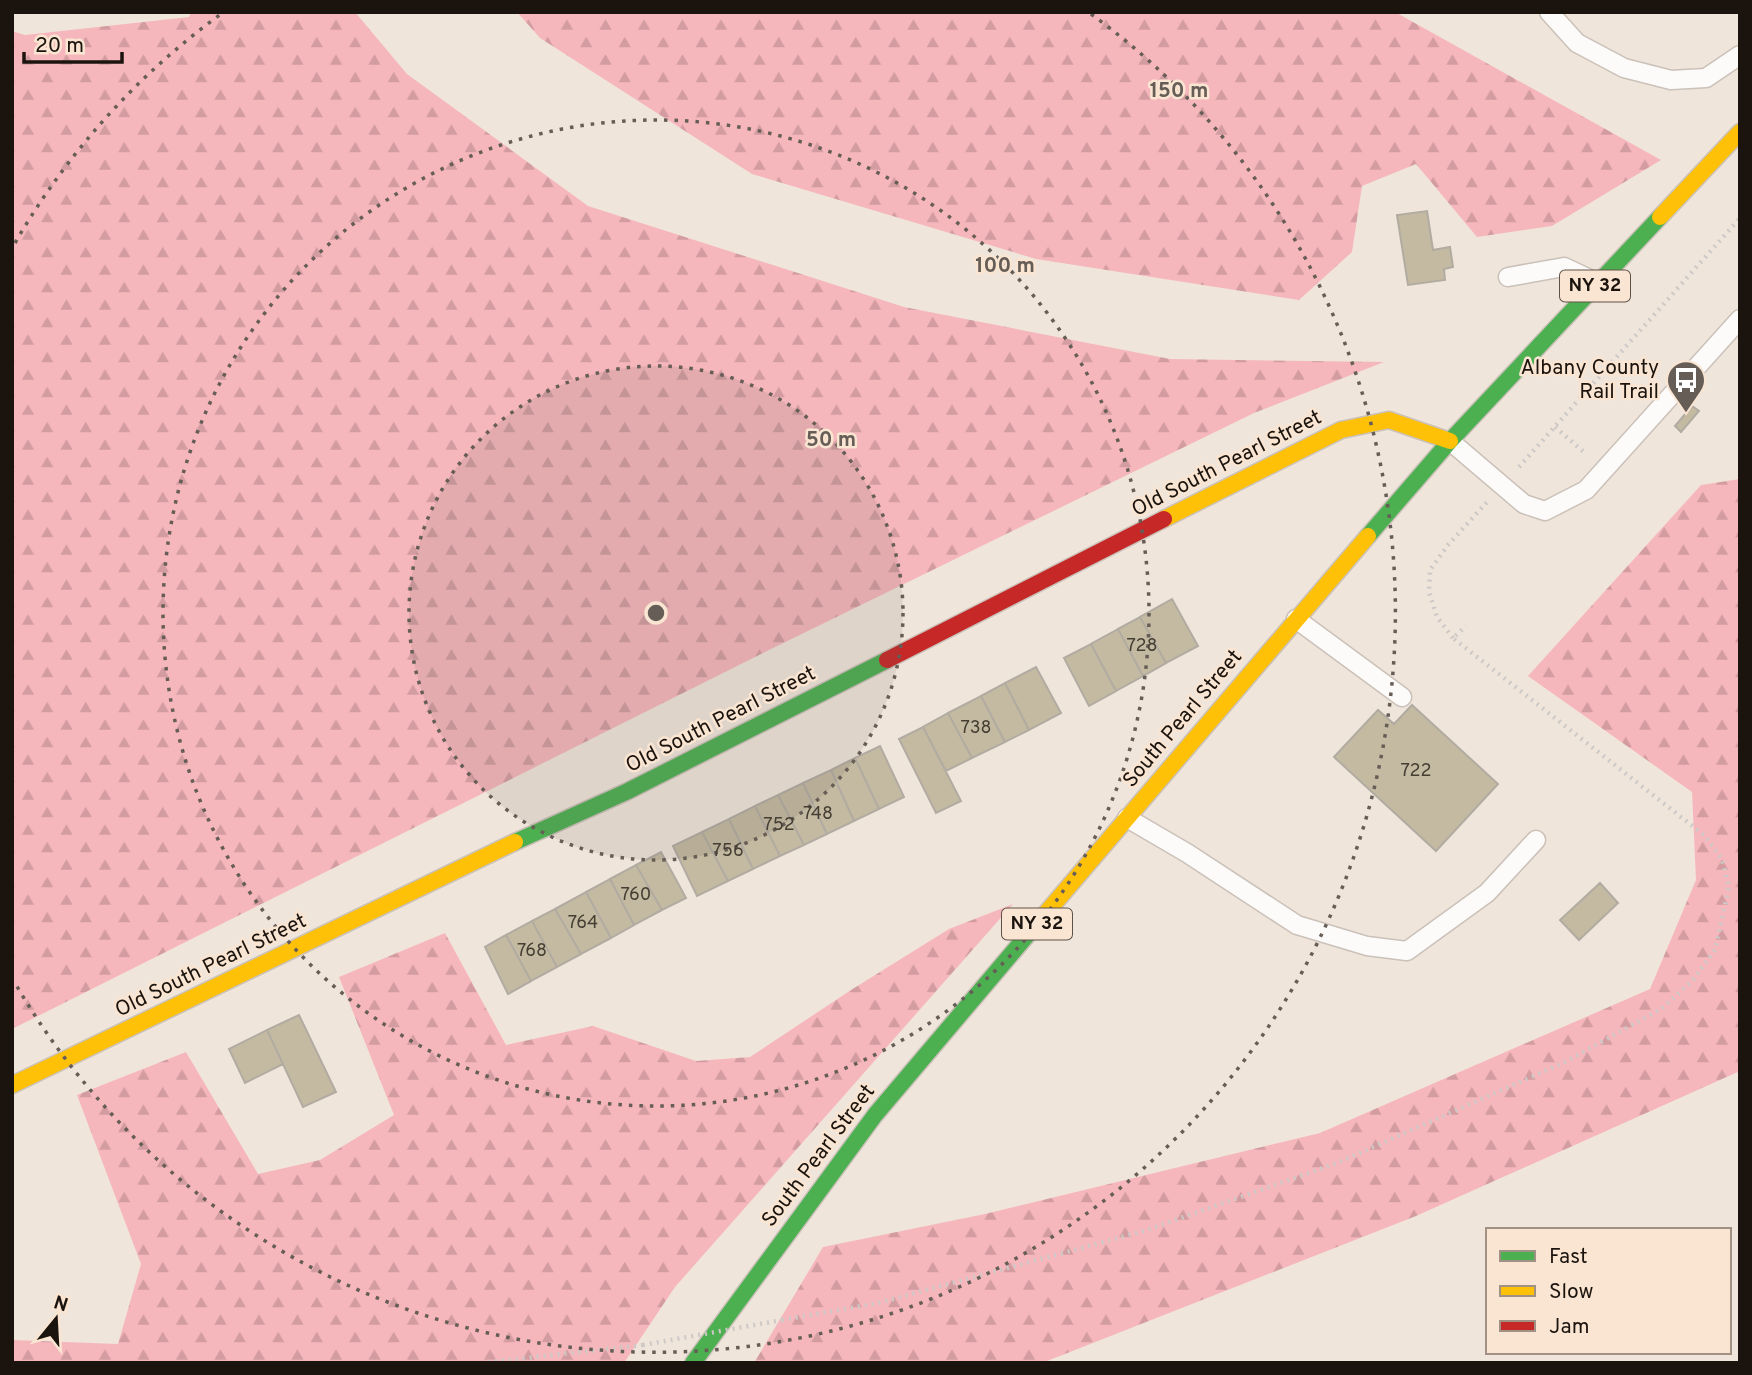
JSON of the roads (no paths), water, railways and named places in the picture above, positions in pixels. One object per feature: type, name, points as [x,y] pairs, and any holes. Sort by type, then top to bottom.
[{"type":"main road","name":"South Pearl Street","points":[[693,1363],[875,1115],[1296,619],[1450,441],[1740,132]]},
{"type":"main road","name":"Old South Pearl Street","points":[[12,1085],[476,860],[626,792],[1341,430],[1389,420],[1450,441]]},
{"type":"lane","points":[[1549,12],[1577,43],[1624,68],[1671,80],[1706,78],[1740,55]]},
{"type":"lane","points":[[1508,277],[1564,267],[1598,283]]},
{"type":"lane","points":[[1450,441],[1524,504],[1545,511],[1586,491],[1740,319]]},
{"type":"lane","points":[[1296,619],[1402,697]]},
{"type":"lane","points":[[1127,818],[1188,853],[1297,925],[1367,946],[1407,951],[1486,893],[1536,839]]},
{"type":"place","name":"Albany County Rail Trail","points":[[1686,414]]}]
